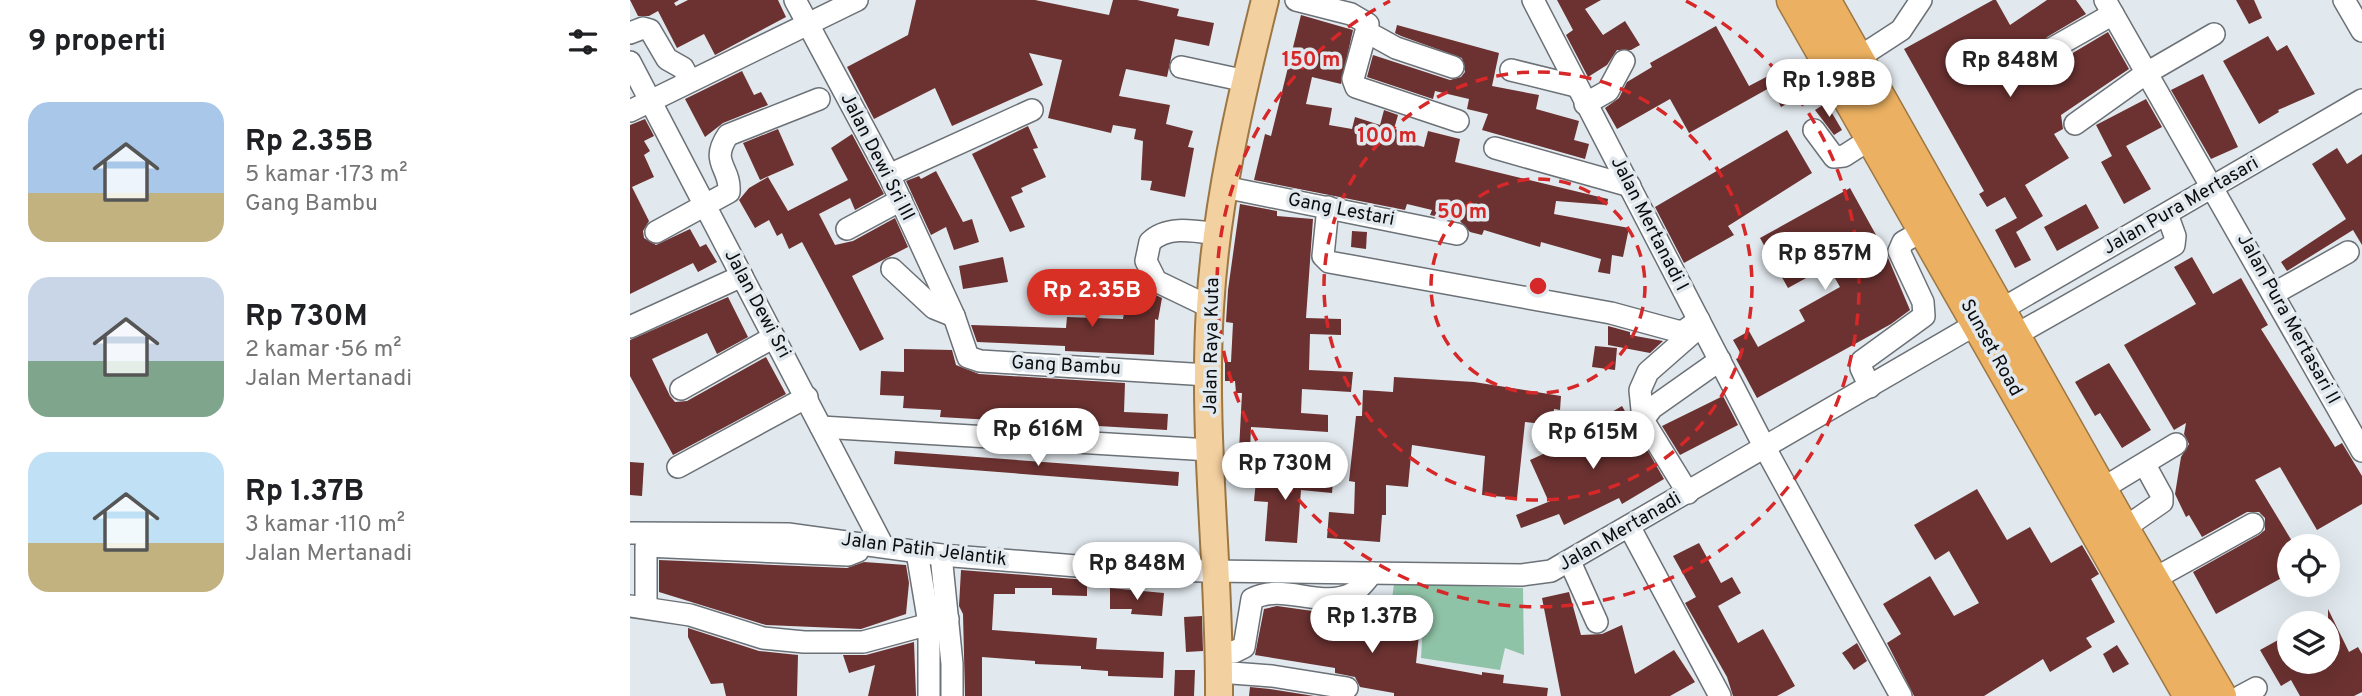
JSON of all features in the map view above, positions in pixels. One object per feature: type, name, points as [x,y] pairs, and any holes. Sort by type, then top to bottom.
[{"type":"highway","name":"Sunset Road","points":[[1793,0],[1924,230],[1997,324],[2100,490],[2220,696]]},
{"type":"highway","name":"Sunset Road","points":[[1824,0],[1858,58],[2190,696]]},
{"type":"main road","name":"Jalan Raya Kuta","points":[[1219,673],[1218,571],[1208,375],[1210,307],[1224,187],[1265,0]]},
{"type":"street","name":"Jalan Dewi Sri III","points":[[795,0],[890,175],[954,316]]},
{"type":"street","points":[[630,111],[858,0]]},
{"type":"street","points":[[1296,0],[1361,18],[1368,24],[1353,79],[1356,87],[1458,121]]},
{"type":"street","name":"Jalan Mertanadi I","points":[[1533,0],[1700,323],[1712,366],[1765,448],[1901,696]]},
{"type":"street","points":[[1858,58],[1901,30],[1921,0]]},
{"type":"street","points":[[2344,0],[2362,31]]},
{"type":"street","points":[[2053,48],[2109,7]]},
{"type":"street","name":"Jalan Pura Mertasari II","points":[[2109,7],[2362,451]]},
{"type":"street","points":[[630,33],[643,28],[650,30],[667,58],[682,68],[690,81]]},
{"type":"street","points":[[1367,32],[1396,48],[1452,67]]},
{"type":"street","points":[[2075,124],[2145,74],[2214,34]]},
{"type":"street","points":[[1511,70],[1580,95],[1608,91],[1624,61]]},
{"type":"street","name":"Jalan Dewi Sri","points":[[630,62],[807,397],[868,539]]},
{"type":"street","points":[[1181,67],[1246,81]]},
{"type":"street","points":[[656,232],[730,190],[720,161],[720,148],[728,135],[818,99]]},
{"type":"street","name":"Jalan Pura Mertasari","points":[[1997,324],[2167,214],[2362,100]]},
{"type":"street","points":[[890,175],[1032,110]]},
{"type":"street","points":[[1814,130],[1833,157],[1844,156],[1872,138]]},
{"type":"street","points":[[1495,148],[1630,186]]},
{"type":"street","name":"Gang Lestari","points":[[1224,187],[1457,234]]},
{"type":"street","points":[[846,229],[901,200]]},
{"type":"street","points":[[1328,207],[1323,256],[1329,262],[1611,313],[1677,331],[1684,331],[1700,323]]},
{"type":"street","points":[[1997,324],[2174,245],[2175,236],[2167,214]]},
{"type":"street","points":[[1870,387],[1861,369],[1862,361],[1924,316],[1923,302],[1899,251],[1903,242],[1924,230]]},
{"type":"street","points":[[1210,307],[1156,281],[1147,268],[1147,250],[1150,243],[1163,233],[1217,233]]},
{"type":"street","points":[[2273,294],[2348,252]]},
{"type":"street","points":[[892,269],[934,308],[954,316]]},
{"type":"street","points":[[630,327],[742,276]]},
{"type":"street","name":"Gang Bambu","points":[[954,316],[968,357],[980,361],[1208,375]]},
{"type":"street","points":[[1688,493],[1643,420],[1640,390],[1648,372],[1700,323]]},
{"type":"street","name":"Jalan Mertanadi","points":[[1218,571],[1538,575],[1570,562],[1870,387],[1997,324]]},
{"type":"street","points":[[681,389],[774,337]]},
{"type":"street","points":[[1643,420],[1652,408],[1712,366],[1684,340]]},
{"type":"street","points":[[678,467],[807,397]]},
{"type":"street","points":[[821,427],[1210,450]]},
{"type":"street","points":[[2100,490],[2176,444]]},
{"type":"street","points":[[2123,530],[2162,502],[2162,496],[2145,465]]},
{"type":"street","points":[[2152,580],[2253,524]]},
{"type":"street","points":[[1630,528],[1720,696]]},
{"type":"street","name":"Jalan Patih Jelantik","points":[[630,533],[788,534],[868,539],[917,552],[941,555],[1126,570],[1218,571]]},
{"type":"street","points":[[868,539],[856,553],[848,555],[646,546],[638,606],[690,615],[763,638],[804,642],[863,642],[938,622]]},
{"type":"street","points":[[917,552],[938,622],[952,696]]},
{"type":"street","points":[[929,696],[938,622],[941,555]]},
{"type":"street","points":[[1570,562],[1597,622]]},
{"type":"street","points":[[1219,673],[1234,652],[1244,647],[1252,599],[1265,592],[1334,597],[1354,593],[1372,573]]},
{"type":"street","points":[[1219,673],[1272,676],[1348,688]]},
{"type":"green space","points":[[1394,583],[1523,588],[1524,655],[1505,648],[1500,670],[1421,658],[1423,623],[1390,617]]},
{"type":"building","points":[[630,0],[679,0],[674,3],[676,6],[688,0],[778,0],[786,17],[715,55],[704,34],[677,48],[658,11],[649,16],[638,16]]},
{"type":"building","points":[[916,0],[1035,0],[1109,15],[1113,0],[1137,0],[1179,9],[1177,16],[1214,23],[1209,46],[1175,39],[1167,77],[1126,69],[1119,96],[1170,105],[1166,124],[1193,131],[1188,147],[1194,148],[1185,197],[1150,190],[1152,181],[1141,180],[1143,141],[1134,139],[1136,129],[1113,125],[1111,133],[1048,118],[1062,60],[1029,53],[1043,85],[952,126],[935,88],[874,119],[847,67],[908,35]]},
{"type":"building","points":[[1557,0],[1601,0],[1585,9],[1603,35],[1625,21],[1640,45],[1631,50],[1617,50],[1607,65],[1588,77],[1566,35],[1573,30]]},
{"type":"building","points":[[1996,0],[2010,25],[2047,0],[2076,0],[2086,14],[2047,37],[2040,50],[2010,70],[2019,85],[2108,32],[2129,69],[2061,115],[2063,129],[2054,134],[2069,158],[2025,185],[2043,216],[2016,232],[2031,260],[2015,268],[1995,230],[2017,218],[2005,197],[1987,207],[1979,194],[1984,191],[1904,49]]},
{"type":"building","points":[[2236,0],[2254,0],[2262,18],[2249,24]]},
{"type":"building","points":[[1301,15],[1353,30],[1341,84],[1312,77],[1306,104],[1332,108],[1329,125],[1352,129],[1355,117],[1380,125],[1384,110],[1398,115],[1394,129],[1400,130],[1397,140],[1424,147],[1428,131],[1460,139],[1455,162],[1608,199],[1607,205],[1556,201],[1554,214],[1629,228],[1623,257],[1612,255],[1610,274],[1598,272],[1601,259],[1541,242],[1540,247],[1484,230],[1482,235],[1470,232],[1460,221],[1430,215],[1432,210],[1407,204],[1405,210],[1254,180],[1265,134],[1271,136]]},
{"type":"building","points":[[1397,25],[1499,53],[1492,86],[1539,95],[1536,109],[1579,121],[1574,140],[1589,144],[1585,159],[1482,130],[1488,114],[1467,109],[1469,99],[1435,91],[1433,99],[1367,77],[1373,55],[1450,80],[1461,77],[1465,72],[1462,58],[1395,33]]},
{"type":"building","points":[[1716,26],[1749,86],[1785,67],[1800,97],[1781,107],[1771,87],[1689,133],[1670,99],[1617,129],[1605,108],[1619,98],[1627,82],[1652,67],[1650,63]]},
{"type":"building","points":[[2268,36],[2277,51],[2287,45],[2315,94],[2278,110],[2279,112],[2259,124],[2223,61]]},
{"type":"building","points":[[742,71],[754,95],[761,92],[768,105],[723,123],[705,137],[685,99]]},
{"type":"building","points":[[2203,74],[2238,147],[2211,159],[2171,90]]},
{"type":"building","points":[[2146,99],[2162,127],[2126,146],[2151,189],[2124,204],[2101,162],[2112,156],[2096,125]]},
{"type":"building","points":[[1826,103],[1842,130],[1834,135],[1815,110]]},
{"type":"building","points":[[645,119],[654,136],[644,141],[650,151],[644,155],[654,177],[632,187],[649,221],[643,231],[644,238],[656,245],[690,229],[700,247],[706,244],[717,262],[698,272],[693,263],[630,294],[630,125]]},
{"type":"building","points":[[1028,126],[1038,148],[1033,149],[1046,177],[1021,188],[1023,192],[1011,197],[1025,227],[1010,232],[972,154]]},
{"type":"building","points":[[778,129],[794,165],[760,180],[743,143]]},
{"type":"building","points":[[1787,130],[1812,173],[1728,226],[1734,235],[1684,263],[1655,207]]},
{"type":"building","points":[[852,134],[884,194],[855,210],[850,198],[819,214],[835,245],[853,241],[895,218],[908,247],[852,276],[884,339],[860,351],[802,242],[789,249],[782,233],[777,236],[769,220],[755,228],[739,200],[749,188],[768,177],[788,211],[848,180],[831,148]]},
{"type":"building","points":[[2337,148],[2347,164],[2362,154],[2362,245],[2353,230],[2287,271],[2281,262],[2346,219],[2312,164]]},
{"type":"building","points":[[936,171],[963,222],[972,219],[979,242],[954,250],[946,227],[931,235],[906,181],[919,176],[921,179]]},
{"type":"building","points":[[1850,188],[1886,253],[1910,310],[1891,324],[1757,398],[1736,359],[1742,356],[1733,340],[1749,331],[1758,347],[1805,321],[1799,310],[1840,287],[1828,266],[1788,288],[1760,238]]},
{"type":"building","points":[[1240,204],[1277,211],[1277,216],[1313,219],[1306,318],[1341,319],[1341,335],[1310,334],[1309,370],[1353,372],[1351,392],[1302,389],[1301,413],[1328,415],[1328,432],[1251,427],[1250,451],[1239,450],[1242,393],[1236,393],[1235,381],[1225,381],[1225,362],[1231,362],[1233,323],[1226,322],[1228,290]]},
{"type":"building","points":[[2086,204],[2099,228],[2057,251],[2044,227]]},
{"type":"building","points":[[1352,231],[1367,232],[1366,249],[1351,247]]},
{"type":"building","points":[[1003,257],[1008,282],[963,289],[959,266]]},
{"type":"building","points":[[2192,257],[2213,294],[2241,278],[2268,325],[2261,329],[2335,447],[2342,443],[2362,476],[2362,504],[2317,530],[2280,467],[2255,480],[2288,534],[2277,534],[2277,581],[2216,614],[2193,572],[2259,535],[2265,530],[2265,518],[2259,512],[2247,512],[2202,537],[2189,515],[2186,517],[2175,494],[2181,457],[2189,444],[2184,434],[2186,423],[2174,430],[2124,345],[2196,304],[2174,267]]},
{"type":"building","points":[[1129,280],[1142,282],[1150,292],[1162,298],[1158,320],[1155,319],[1154,355],[1065,351],[1065,346],[977,342],[971,325],[1066,328],[1067,317],[1123,319]]},
{"type":"building","points":[[728,297],[748,337],[717,354],[707,333],[652,359],[670,396],[675,402],[687,401],[766,357],[786,394],[673,455],[630,376],[630,340]]},
{"type":"building","points":[[1608,326],[1630,332],[1630,335],[1663,341],[1650,353],[1608,345]]},
{"type":"building","points":[[1595,346],[1617,348],[1615,370],[1592,367]]},
{"type":"building","points":[[904,349],[952,350],[956,365],[979,374],[1125,383],[1124,412],[1168,414],[1167,430],[940,417],[941,410],[903,408],[904,396],[880,395],[881,371],[904,372]]},
{"type":"building","points":[[2109,363],[2151,430],[2122,448],[2100,413],[2095,416],[2075,382]]},
{"type":"building","points":[[1394,377],[1474,382],[1561,396],[1560,410],[1554,409],[1552,425],[1525,422],[1517,498],[1482,495],[1485,456],[1412,445],[1408,487],[1386,485],[1386,515],[1382,515],[1380,542],[1327,538],[1329,512],[1354,514],[1355,482],[1349,481],[1356,416],[1362,416],[1363,390],[1393,392]]},
{"type":"building","points":[[1723,396],[1738,425],[1680,455],[1662,426]]},
{"type":"building","points":[[1622,406],[1664,479],[1622,504],[1619,498],[1564,525],[1559,514],[1521,528],[1516,515],[1553,500],[1548,500],[1530,460],[1596,430],[1583,429]]},
{"type":"building","points":[[895,451],[1179,472],[1178,486],[894,464]]},
{"type":"building","points":[[630,462],[644,463],[642,496],[630,495]]},
{"type":"building","points":[[1257,470],[1333,481],[1332,493],[1301,490],[1297,543],[1265,541],[1268,502],[1254,501]]},
{"type":"building","points":[[1977,489],[2007,540],[2030,527],[2051,563],[2082,545],[2099,574],[2091,579],[2115,622],[2086,638],[2092,647],[2050,672],[2043,659],[1984,696],[1914,696],[1887,643],[1901,634],[1883,604],[1930,576],[1954,616],[1979,603],[1949,551],[1935,560],[1914,525]]},
{"type":"building","points":[[1699,543],[1721,583],[1732,577],[1741,593],[1718,606],[1738,643],[1763,629],[1795,686],[1777,696],[1733,696],[1727,677],[1685,603],[1696,597],[1673,556]]},
{"type":"building","points":[[659,560],[847,568],[864,562],[906,565],[909,583],[906,614],[861,629],[766,625],[659,592]]},
{"type":"building","points":[[961,570],[1087,580],[1087,596],[1052,595],[1052,588],[1015,588],[1015,594],[994,594],[992,630],[1097,638],[1096,649],[1164,652],[1163,678],[1108,676],[1108,671],[1081,669],[1081,666],[1035,664],[1035,661],[982,657],[982,696],[965,696],[963,614],[959,606]]},
{"type":"building","points":[[1110,588],[1164,593],[1162,616],[1131,614],[1132,609],[1110,609]]},
{"type":"building","points":[[1569,592],[1581,635],[1602,634],[1622,625],[1635,674],[1674,650],[1695,682],[1670,696],[1561,696],[1542,598]]},
{"type":"building","points":[[1277,606],[1420,626],[1416,663],[1482,675],[1482,672],[1504,675],[1503,683],[1548,688],[1547,696],[1394,696],[1394,693],[1360,687],[1355,677],[1335,673],[1335,668],[1255,655],[1264,609]]},
{"type":"building","points":[[1202,616],[1203,651],[1186,652],[1184,617]]},
{"type":"building","points":[[688,628],[759,651],[798,655],[797,696],[726,696],[723,683],[711,684],[688,637]]},
{"type":"building","points":[[2340,634],[2349,652],[2358,647],[2362,654],[2362,692],[2354,696],[2300,696],[2291,680],[2281,686],[2260,650],[2277,641],[2277,674],[2340,674]]},
{"type":"building","points":[[914,642],[916,696],[868,696],[875,665],[849,673],[843,655],[866,655]]},
{"type":"building","points":[[1857,643],[1867,661],[1854,670],[1842,653]]},
{"type":"building","points":[[2117,645],[2129,664],[2113,673],[2103,654]]},
{"type":"building","points":[[1175,670],[1195,670],[1194,696],[1174,696]]},
{"type":"building","points":[[1250,687],[1270,689],[1314,696],[1249,696]]}]
